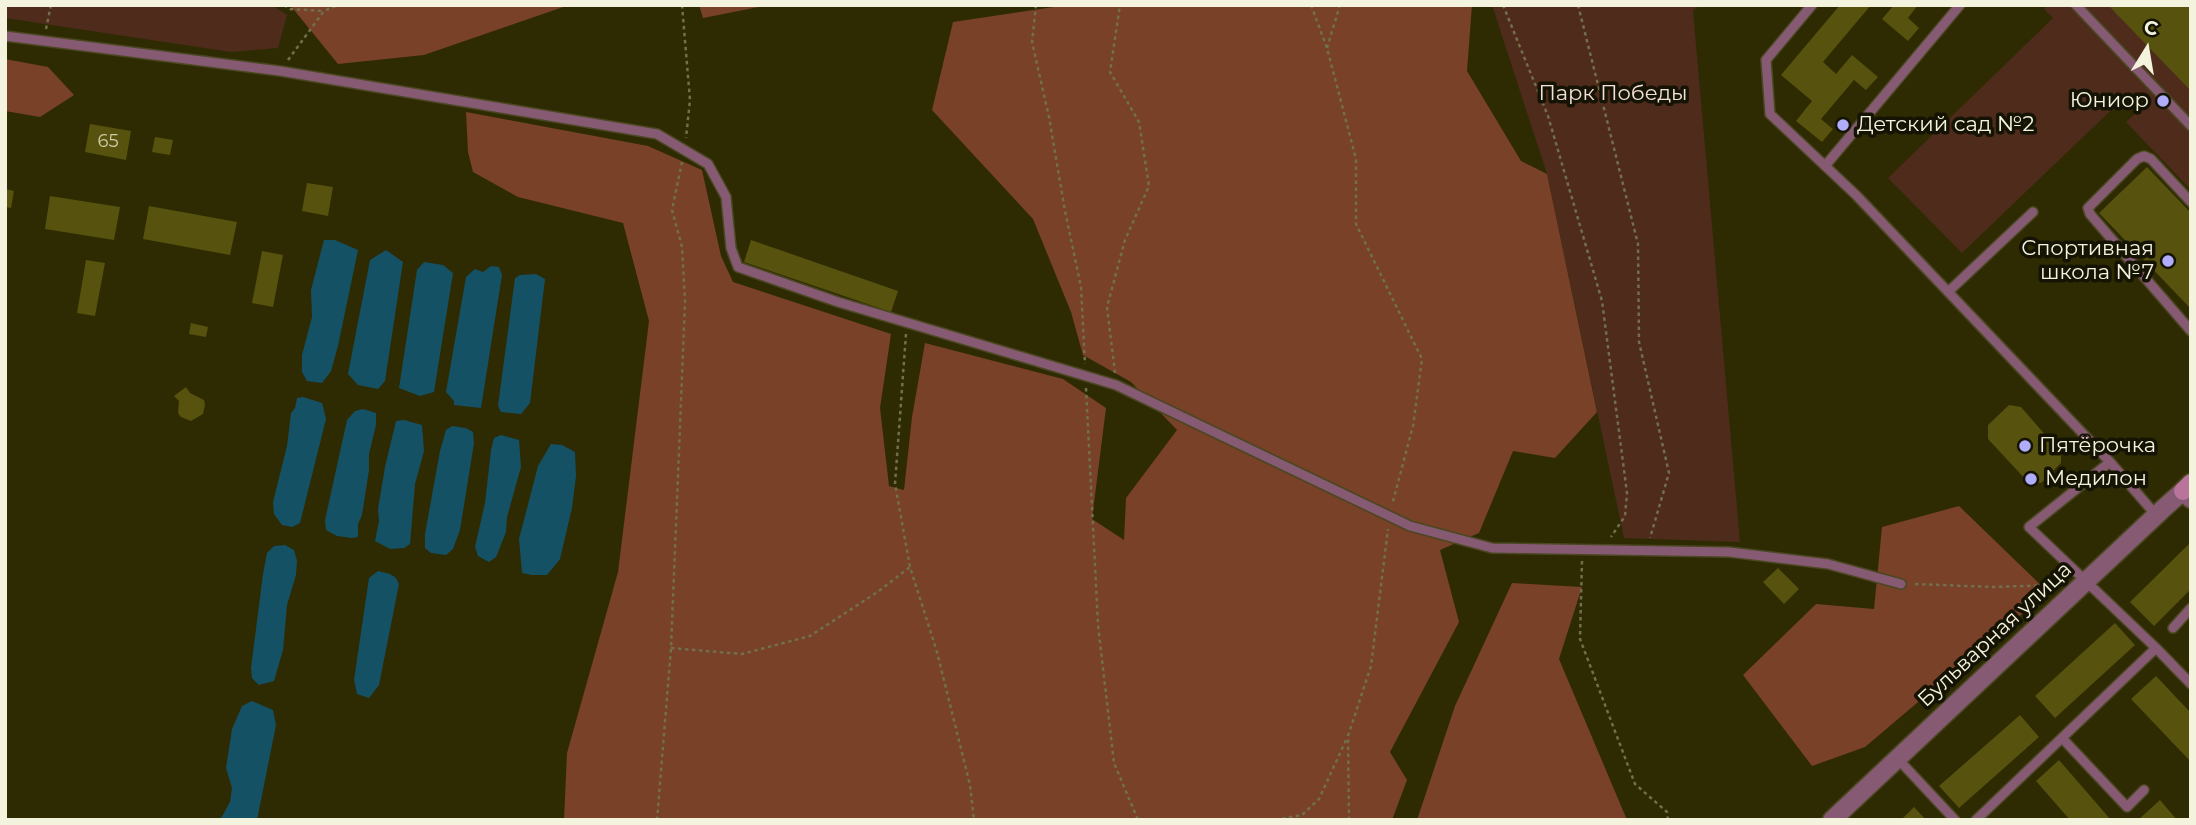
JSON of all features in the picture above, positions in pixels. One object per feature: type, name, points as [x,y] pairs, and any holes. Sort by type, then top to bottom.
[{"type":"street","name":"Бульварная улица","points":[[1832,820],[2156,515],[2188,491]]},
{"type":"lane","points":[[1812,5],[1766,60],[1769,110],[1772,117],[1856,195],[2110,462],[2156,515]]},
{"type":"lane","points":[[1825,166],[1960,5]]},
{"type":"lane","points":[[2076,5],[2191,126]]},
{"type":"lane","points":[[5,36],[280,71],[657,134],[708,164],[726,197],[731,248],[738,267],[907,324],[1116,385],[1410,526],[1492,548],[1729,552],[1815,562],[1901,584]]},
{"type":"lane","points":[[2190,330],[2090,214],[2088,208],[2137,159],[2144,156],[2151,159],[2191,202]]},
{"type":"lane","points":[[1948,292],[2032,212]]},
{"type":"lane","points":[[2110,462],[2029,527],[2191,684]]},
{"type":"lane","points":[[2173,628],[2191,608]]},
{"type":"lane","points":[[1976,820],[2156,648]]},
{"type":"lane","points":[[2062,738],[2127,807],[2144,790]]},
{"type":"lane","points":[[1897,758],[1955,820]]},
{"type":"path","points":[[44,41],[51,5]]},
{"type":"path","points":[[284,5],[290,9],[324,11],[338,5]]},
{"type":"path","points":[[657,820],[671,648],[685,302],[682,247],[672,210],[684,150],[690,100],[682,5]]},
{"type":"path","points":[[1036,5],[1032,42],[1081,287],[1098,625],[1114,763],[1138,820]]},
{"type":"path","points":[[1116,385],[1107,307],[1125,240],[1149,186],[1139,122],[1110,72],[1120,5]]},
{"type":"path","points":[[1275,820],[1302,815],[1319,799],[1348,736],[1371,666],[1390,516],[1413,426],[1422,359],[1356,224],[1356,159],[1326,48],[1311,5]]},
{"type":"path","points":[[1326,48],[1340,5]]},
{"type":"path","points":[[1503,5],[1548,116],[1602,301],[1627,493],[1625,516],[1600,551]]},
{"type":"path","points":[[1578,5],[1638,244],[1639,342],[1669,473],[1657,520],[1645,551]]},
{"type":"path","points":[[280,71],[324,11]]},
{"type":"path","points":[[907,324],[895,484],[910,567],[940,665],[970,785],[974,820]]},
{"type":"path","points":[[1583,550],[1580,639],[1635,784],[1667,812],[1668,820]]},
{"type":"path","points":[[671,648],[742,654],[810,636],[879,591],[910,567]]},
{"type":"path","points":[[1901,584],[1992,587],[2063,585],[2073,593]]},
{"type":"path","points":[[1348,736],[1349,820]]},
{"type":"green space","points":[[5,5],[272,5],[287,15],[278,48],[231,52],[5,18]]},
{"type":"green space","name":"Парк Победы","points":[[1492,5],[1700,5],[1693,11],[1740,542],[1624,538],[1547,174]]},
{"type":"green space","points":[[2047,5],[2191,5],[2191,190],[2126,122],[2141,108],[2128,94],[1962,253],[1888,178],[2053,18],[2044,9]]},
{"type":"shaded area","points":[[290,5],[569,5],[424,55],[338,64]]},
{"type":"shaded area","points":[[699,5],[769,5],[703,18]]},
{"type":"shaded area","points":[[1067,5],[1472,5],[1467,71],[1521,161],[1547,174],[1597,412],[1555,458],[1513,451],[1479,533],[1440,550],[1459,622],[1390,752],[1407,780],[1392,820],[564,820],[567,753],[618,572],[649,321],[623,223],[518,197],[473,172],[468,152],[466,112],[648,146],[702,170],[721,256],[733,282],[891,334],[880,408],[889,486],[904,490],[912,417],[925,343],[1063,379],[1106,408],[1092,519],[1124,540],[1126,498],[1177,430],[1131,382],[1083,355],[1071,312],[1033,219],[932,110],[953,22]]},
{"type":"shaded area","points":[[5,59],[48,67],[74,95],[40,117],[5,111]]},
{"type":"shaded area","points":[[1959,506],[2048,592],[1865,747],[1812,766],[1743,675],[1816,604],[1874,609],[1882,527]]},
{"type":"shaded area","points":[[1512,583],[1582,587],[1559,659],[1627,820],[1417,820],[1455,706]]},
{"type":"water","points":[[324,240],[335,240],[358,250],[338,346],[331,371],[322,383],[307,381],[302,372],[302,355],[312,317],[311,290]]},
{"type":"water","points":[[386,250],[403,262],[385,381],[378,389],[358,385],[348,374],[370,260]]},
{"type":"water","points":[[424,262],[443,265],[453,273],[434,392],[420,396],[399,388],[417,270]]},
{"type":"water","points":[[491,266],[499,267],[502,275],[481,408],[454,405],[446,392],[466,277],[475,269],[483,272]]},
{"type":"water","points":[[536,274],[545,279],[530,403],[521,414],[501,412],[498,406],[515,278]]},
{"type":"water","points":[[303,397],[322,403],[326,419],[300,523],[292,527],[282,525],[274,514],[273,502],[287,446],[291,413],[297,398]]},
{"type":"water","points":[[363,409],[376,413],[376,425],[369,454],[369,470],[362,515],[358,524],[358,537],[337,536],[326,530],[325,520],[347,420],[355,411]]},
{"type":"water","points":[[404,420],[422,425],[424,451],[415,484],[410,544],[404,548],[390,549],[375,541],[379,521],[378,509],[396,421]]},
{"type":"water","points":[[452,426],[473,432],[474,443],[460,530],[453,549],[446,555],[431,553],[425,548],[425,534],[440,451],[446,430]]},
{"type":"water","points":[[501,435],[519,440],[521,467],[507,517],[506,532],[496,557],[489,562],[478,556],[475,547],[485,503],[491,450],[494,438]]},
{"type":"water","points":[[551,444],[562,445],[575,452],[576,476],[572,508],[560,559],[547,575],[532,575],[522,573],[519,539],[538,466]]},
{"type":"water","points":[[285,545],[294,550],[297,561],[296,575],[287,605],[283,650],[274,681],[259,685],[252,678],[251,668],[263,574],[267,553],[274,546]]},
{"type":"water","points":[[378,571],[390,574],[399,584],[379,685],[369,698],[357,694],[354,680],[369,578]]},
{"type":"water","points":[[252,701],[273,710],[276,725],[257,820],[220,820],[230,802],[232,788],[226,768],[232,729],[242,706]]},
{"type":"building","points":[[1840,5],[1871,5],[1823,62],[1836,74],[1852,55],[1878,77],[1866,90],[1854,80],[1821,119],[1833,129],[1822,142],[1796,121],[1812,101],[1781,75]]},
{"type":"building","points":[[1894,5],[1918,5],[1908,18],[1919,28],[1908,41],[1882,19]]},
{"type":"building","points":[[2108,5],[2191,5],[2191,91]]},
{"type":"building","points":[[90,124],[131,131],[126,160],[85,152]]},
{"type":"building","points":[[155,137],[173,140],[170,155],[152,152]]},
{"type":"building","name":"Спортивная школа №7","points":[[2147,167],[2191,213],[2191,309],[2099,213]]},
{"type":"building","points":[[307,183],[333,187],[328,216],[302,211]]},
{"type":"building","points":[[5,189],[14,191],[11,208],[5,207]]},
{"type":"building","points":[[50,196],[120,207],[114,240],[45,229]]},
{"type":"building","points":[[149,206],[237,222],[230,255],[143,239]]},
{"type":"building","points":[[751,240],[898,291],[891,312],[744,262]]},
{"type":"building","points":[[262,251],[283,255],[273,307],[252,303]]},
{"type":"building","points":[[86,260],[105,263],[95,316],[77,313]]},
{"type":"building","points":[[191,323],[208,327],[206,337],[189,334]]},
{"type":"building","points":[[186,387],[190,393],[204,400],[205,405],[203,414],[191,421],[178,413],[179,401],[174,396]]},
{"type":"building","name":"Пятёрочка","points":[[2009,405],[2021,407],[2061,453],[2061,463],[2041,483],[2027,481],[1988,439],[1988,425]]},
{"type":"building","points":[[2191,542],[2191,592],[2154,626],[2130,602]]},
{"type":"building","points":[[1778,568],[1799,589],[1784,604],[1763,582]]},
{"type":"building","points":[[2115,623],[2135,645],[2055,718],[2035,696]]},
{"type":"building","points":[[2156,676],[2191,713],[2191,762],[2131,699]]},
{"type":"building","points":[[2020,715],[2039,737],[1959,808],[1939,786]]},
{"type":"building","points":[[2059,760],[2111,820],[2070,820],[2036,781]]},
{"type":"building","points":[[2160,800],[2177,820],[2138,820]]},
{"type":"building","points":[[1914,807],[1926,820],[1901,820]]},
{"type":"place","name":"Юниор","points":[[2163,101]]},
{"type":"place","name":"Детский сад №2","points":[[1843,125]]},
{"type":"place","name":"Спортивная школа №7","points":[[2168,261]]},
{"type":"place","name":"Пятёрочка","points":[[2025,446]]},
{"type":"place","name":"Медилон","points":[[2031,479]]}]
